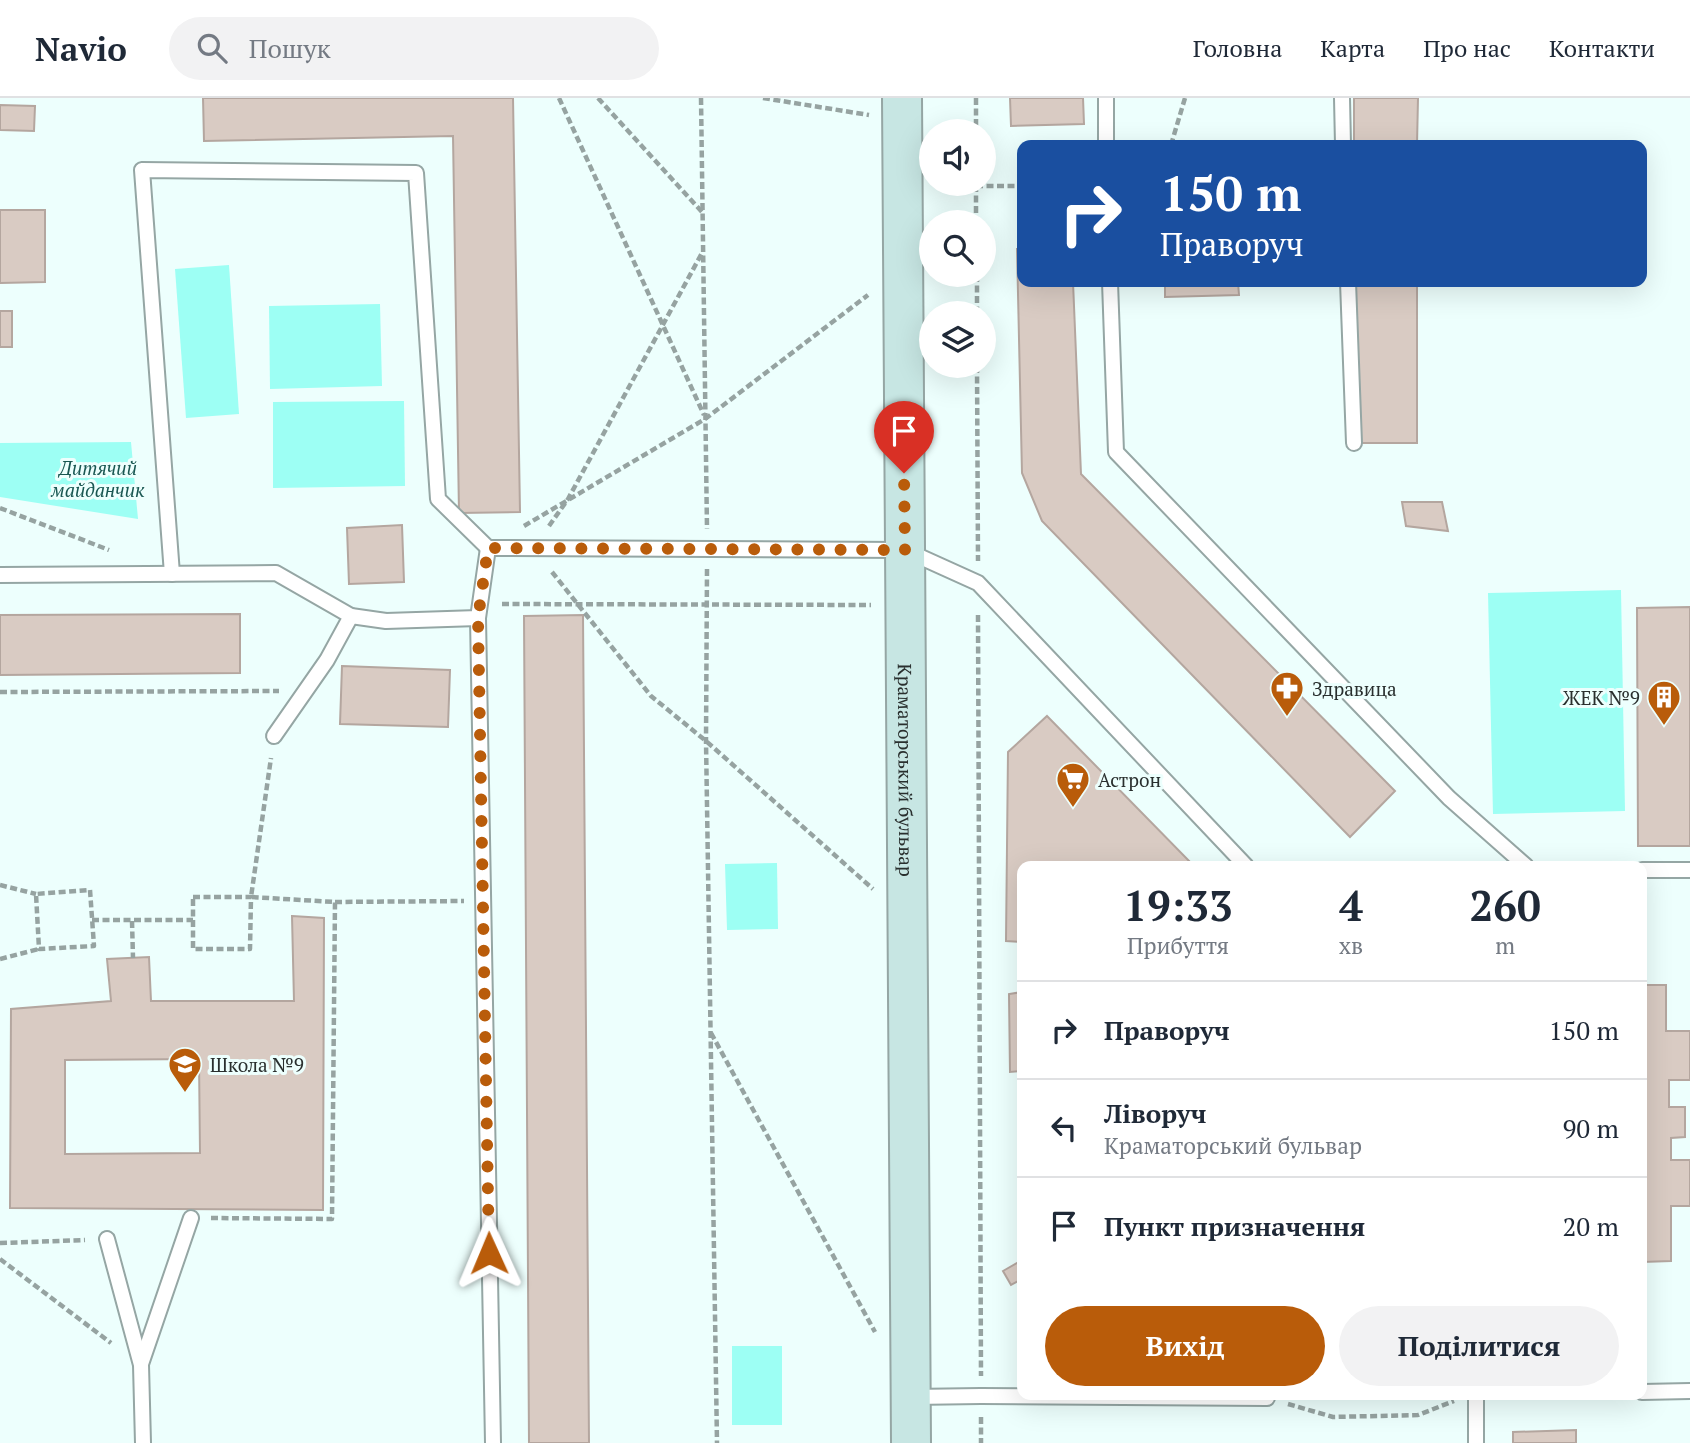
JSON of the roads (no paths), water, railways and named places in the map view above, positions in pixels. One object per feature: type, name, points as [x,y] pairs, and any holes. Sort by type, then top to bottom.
[{"type":"street","name":"Краматорський бульвар","points":[[902,109],[911,1443]]},
{"type":"lane","points":[[1105,98],[1106,140]]},
{"type":"lane","points":[[1342,98],[1343,140]]},
{"type":"lane","points":[[172,574],[142,170],[416,173],[438,499],[488,548],[905,550],[978,583],[1240,861]]},
{"type":"lane","points":[[1110,287],[1116,452],[1449,798],[1520,861]]},
{"type":"lane","points":[[1348,287],[1354,443]]},
{"type":"lane","points":[[488,548],[479,611],[493,1443]]},
{"type":"lane","points":[[0,575],[276,573],[351,616],[386,621],[479,611]]},
{"type":"lane","points":[[274,736],[327,660],[351,616]]},
{"type":"lane","points":[[1647,870],[1690,870]]},
{"type":"lane","points":[[141,1365],[191,1218]]},
{"type":"lane","points":[[107,1239],[141,1365],[143,1443]]},
{"type":"lane","points":[[1647,1392],[1690,1391]]},
{"type":"lane","points":[[911,1397],[1017,1396]]},
{"type":"lane","points":[[1476,1400],[1476,1443]]},
{"type":"place","name":"Здравица","points":[[1287,718]]},
{"type":"place","name":"ЖЕК №9","points":[[1664,727]]},
{"type":"place","name":"Астрон","points":[[1073,809]]},
{"type":"place","name":"Школа №9","points":[[185,1094]]},
{"type":"park label","name":"Дитячий майданчик","points":[[98,478]]}]
